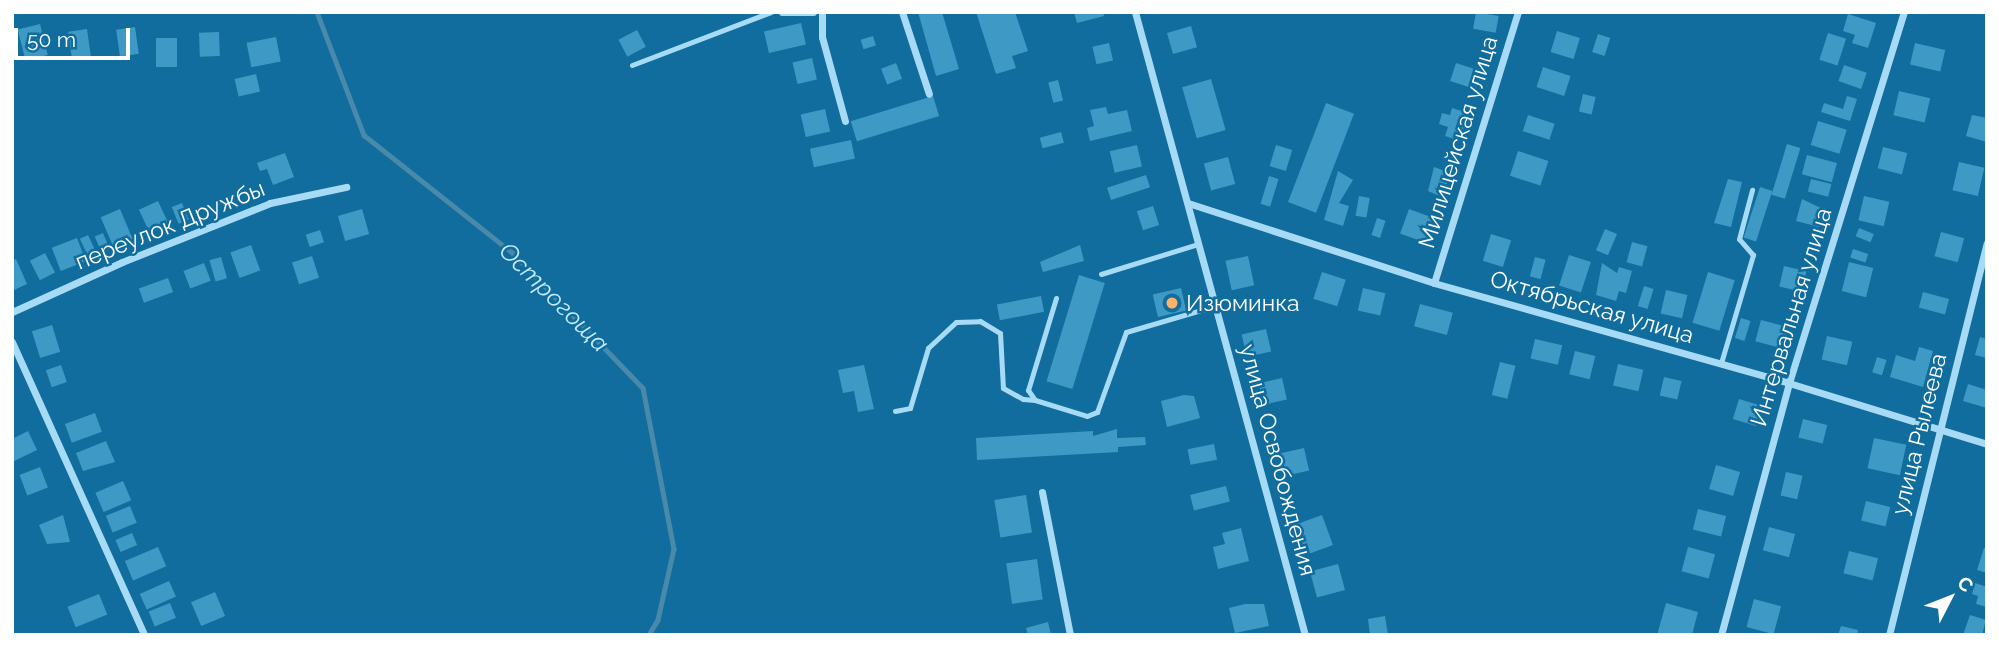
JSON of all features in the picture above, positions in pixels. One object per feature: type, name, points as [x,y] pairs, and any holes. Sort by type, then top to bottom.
[{"type":"street","points":[[782,12],[813,12]]},
{"type":"street","points":[[822,12],[822,37],[845,121]]},
{"type":"street","points":[[902,12],[929,94]]},
{"type":"street","name":"улица Освобождения","points":[[1135,12],[1306,635]]},
{"type":"street","name":"Милицейская улица","points":[[1434,283],[1518,12]]},
{"type":"street","name":"Интервальная улица","points":[[1721,635],[1789,383],[1904,12]]},
{"type":"street","name":"переулок Дружбы","points":[[12,312],[122,262],[270,203],[346,187]]},
{"type":"street","name":"Октябрьская улица","points":[[1188,203],[1434,283],[1721,363],[1987,444]]},
{"type":"street","name":"улица Рылеева","points":[[1889,635],[1987,243]]},
{"type":"street","points":[[12,342],[144,635]]},
{"type":"street","points":[[1042,492],[1070,635]]},
{"type":"lane","points":[[632,65],[771,12]]},
{"type":"lane","points":[[1721,363],[1753,255],[1739,239],[1752,190]]},
{"type":"lane","points":[[1101,274],[1198,244]]},
{"type":"lane","points":[[1035,400],[1028,390],[1056,298]]},
{"type":"lane","points":[[895,411],[910,408],[928,348],[956,322],[980,321],[1000,333],[1003,388],[1023,399],[1035,400],[1076,415],[1097,412],[1126,332],[1215,306]]},
{"type":"building","points":[[918,12],[942,12],[959,69],[936,76]]},
{"type":"building","points":[[976,12],[1015,12],[1028,51],[1012,56],[1016,68],[996,74]]},
{"type":"building","points":[[1074,12],[1103,12],[1104,16],[1077,23]]},
{"type":"building","points":[[1476,12],[1499,16],[1496,33],[1473,29]]},
{"type":"building","points":[[1848,14],[1876,23],[1868,48],[1852,43],[1855,35],[1843,31]]},
{"type":"building","points":[[801,23],[806,44],[769,53],[764,32]]},
{"type":"building","points":[[40,24],[48,55],[25,61],[18,30]]},
{"type":"building","points":[[1191,26],[1197,47],[1173,54],[1167,33]]},
{"type":"building","points":[[135,27],[139,54],[120,56],[116,30]]},
{"type":"building","points":[[87,29],[91,56],[72,58],[68,32]]},
{"type":"building","points":[[637,30],[646,47],[627,57],[618,40]]},
{"type":"building","points":[[1557,31],[1580,38],[1574,59],[1551,52]]},
{"type":"building","points":[[219,32],[220,56],[200,57],[199,33]]},
{"type":"building","points":[[1828,33],[1846,39],[1837,66],[1819,60]]},
{"type":"building","points":[[1598,34],[1610,38],[1604,56],[1592,52]]},
{"type":"building","points":[[873,36],[876,46],[863,49],[861,40]]},
{"type":"building","points":[[276,37],[281,62],[251,67],[247,43]]},
{"type":"building","points":[[156,38],[177,38],[177,67],[156,67]]},
{"type":"building","points":[[1109,43],[1113,61],[1096,64],[1092,47]]},
{"type":"building","points":[[1915,43],[1945,50],[1940,71],[1910,64]]},
{"type":"building","points":[[812,58],[817,79],[797,84],[793,62]]},
{"type":"building","points":[[896,63],[902,79],[887,85],[881,69]]},
{"type":"building","points":[[1456,63],[1481,71],[1475,89],[1450,81]]},
{"type":"building","points":[[1844,65],[1867,73],[1861,89],[1838,81]]},
{"type":"building","points":[[1543,67],[1571,76],[1564,96],[1537,87]]},
{"type":"building","points":[[256,74],[260,92],[239,96],[235,79]]},
{"type":"building","points":[[1211,79],[1226,130],[1197,138],[1182,87]]},
{"type":"building","points":[[1058,80],[1063,100],[1053,103],[1048,82]]},
{"type":"building","points":[[1899,91],[1930,98],[1925,123],[1893,115]]},
{"type":"building","points":[[1583,94],[1596,97],[1592,114],[1579,112]]},
{"type":"building","points":[[933,96],[939,116],[857,141],[851,121]]},
{"type":"building","points":[[1847,96],[1857,99],[1850,121],[1821,112],[1824,103],[1843,109]]},
{"type":"building","points":[[1326,103],[1354,114],[1316,213],[1288,202]]},
{"type":"building","points":[[1106,107],[1108,114],[1127,110],[1132,131],[1090,141],[1087,128],[1094,126],[1090,110]]},
{"type":"building","points":[[1452,108],[1468,113],[1460,141],[1445,136],[1448,127],[1439,124],[1442,113],[1450,115]]},
{"type":"building","points":[[825,109],[830,131],[806,137],[801,115]]},
{"type":"building","points":[[1528,115],[1555,124],[1549,140],[1523,131]]},
{"type":"building","points":[[1972,115],[1987,118],[1987,142],[1966,136]]},
{"type":"building","points":[[1818,121],[1847,130],[1839,154],[1811,145]]},
{"type":"building","points":[[1061,132],[1064,143],[1043,148],[1040,138]]},
{"type":"building","points":[[851,140],[855,159],[814,167],[810,149]]},
{"type":"building","points":[[1787,144],[1800,148],[1785,199],[1772,195]]},
{"type":"building","points":[[1137,145],[1142,166],[1115,173],[1110,151]]},
{"type":"building","points":[[1276,145],[1292,150],[1286,171],[1270,166]]},
{"type":"building","points":[[1883,147],[1907,153],[1902,174],[1878,168]]},
{"type":"building","points":[[1518,151],[1548,161],[1540,186],[1510,176]]},
{"type":"building","points":[[285,153],[294,177],[273,185],[267,169],[260,171],[257,163]]},
{"type":"building","points":[[1807,155],[1837,163],[1832,182],[1802,174]]},
{"type":"building","points":[[1228,157],[1235,184],[1211,191],[1204,163]]},
{"type":"building","points":[[1959,162],[1984,168],[1978,196],[1952,190]]},
{"type":"building","points":[[1434,167],[1451,173],[1442,197],[1428,191]]},
{"type":"building","points":[[1338,171],[1353,180],[1339,203],[1349,206],[1343,226],[1324,220]]},
{"type":"building","points":[[1146,175],[1150,187],[1111,200],[1107,188]]},
{"type":"building","points":[[1269,176],[1279,179],[1270,207],[1261,204]]},
{"type":"building","points":[[1728,179],[1742,182],[1731,227],[1714,223]]},
{"type":"building","points":[[1811,179],[1831,184],[1828,197],[1808,192]]},
{"type":"building","points":[[1760,187],[1772,191],[1756,241],[1744,237]]},
{"type":"building","points":[[1359,196],[1370,198],[1366,218],[1356,216]]},
{"type":"building","points":[[1864,196],[1889,202],[1884,226],[1858,220]]},
{"type":"building","points":[[1802,199],[1823,209],[1819,227],[1796,221]]},
{"type":"building","points":[[158,201],[169,225],[150,233],[139,210]]},
{"type":"building","points":[[182,203],[189,220],[179,224],[172,207]]},
{"type":"building","points":[[1153,206],[1159,225],[1143,230],[1137,211]]},
{"type":"building","points":[[120,209],[133,239],[114,248],[101,217]]},
{"type":"building","points":[[362,209],[369,234],[345,241],[338,216]]},
{"type":"building","points":[[1409,209],[1434,218],[1425,243],[1400,233]]},
{"type":"building","points":[[1377,218],[1386,221],[1380,238],[1371,235]]},
{"type":"building","points":[[1859,228],[1874,234],[1870,242],[1856,236]]},
{"type":"building","points":[[1605,229],[1617,234],[1608,255],[1596,250]]},
{"type":"building","points":[[320,230],[324,242],[310,247],[306,235]]},
{"type":"building","points":[[1941,232],[1964,238],[1958,262],[1935,256]]},
{"type":"building","points":[[103,233],[109,247],[101,250],[95,237]]},
{"type":"building","points":[[1491,234],[1511,240],[1503,267],[1483,261]]},
{"type":"building","points":[[88,235],[97,254],[89,258],[80,239]]},
{"type":"building","points":[[77,238],[86,261],[61,271],[52,248]]},
{"type":"building","points":[[1632,242],[1647,246],[1642,266],[1627,262]]},
{"type":"building","points":[[251,245],[260,270],[240,278],[230,253]]},
{"type":"building","points":[[1080,245],[1084,261],[1043,272],[1040,262]]},
{"type":"building","points":[[1853,249],[1868,254],[1865,263],[1850,258]]},
{"type":"building","points":[[45,253],[55,273],[40,280],[30,261]]},
{"type":"building","points":[[1569,255],[1591,262],[1581,293],[1559,285]]},
{"type":"building","points":[[312,256],[319,278],[299,284],[292,262]]},
{"type":"building","points":[[1248,256],[1254,285],[1232,290],[1226,261]]},
{"type":"building","points":[[221,257],[227,278],[216,281],[209,260]]},
{"type":"building","points":[[1535,257],[1546,260],[1540,279],[1530,276]]},
{"type":"building","points":[[16,259],[27,284],[12,291],[12,261]]},
{"type":"building","points":[[1849,262],[1873,268],[1866,297],[1842,291]]},
{"type":"building","points":[[204,263],[211,281],[190,289],[183,271]]},
{"type":"building","points":[[1602,263],[1617,273],[1619,267],[1632,271],[1626,293],[1619,291],[1616,301],[1596,295]]},
{"type":"building","points":[[1784,266],[1806,271],[1802,292],[1779,286]]},
{"type":"building","points":[[1322,272],[1346,280],[1337,306],[1313,299]]},
{"type":"building","points":[[1708,272],[1735,280],[1719,331],[1693,323]]},
{"type":"building","points":[[1079,275],[1105,283],[1072,389],[1047,381]]},
{"type":"building","points":[[168,278],[173,292],[144,303],[139,289]]},
{"type":"building","points":[[1644,286],[1654,289],[1647,309],[1638,306]]},
{"type":"building","points":[[1181,288],[1186,310],[1158,317],[1153,295]]},
{"type":"building","points":[[1363,288],[1385,293],[1380,316],[1358,310]]},
{"type":"building","points":[[1666,290],[1687,295],[1682,318],[1661,313]]},
{"type":"building","points":[[1923,292],[1949,299],[1945,314],[1919,307]]},
{"type":"building","points":[[1041,296],[1044,312],[1000,320],[997,305]]},
{"type":"building","points":[[1420,304],[1453,313],[1447,335],[1414,326]]},
{"type":"building","points":[[1741,318],[1751,321],[1744,341],[1735,338]]},
{"type":"building","points":[[1761,320],[1788,327],[1782,348],[1755,341]]},
{"type":"building","points":[[52,325],[60,352],[40,358],[32,331]]},
{"type":"building","points":[[1266,329],[1271,351],[1247,357],[1242,335]]},
{"type":"building","points":[[1827,336],[1852,342],[1847,365],[1822,359]]},
{"type":"building","points":[[1980,337],[1987,339],[1987,358],[1975,355]]},
{"type":"building","points":[[1535,339],[1562,345],[1558,365],[1531,358]]},
{"type":"building","points":[[1919,347],[1933,351],[1923,387],[1890,377],[1896,355],[1915,361]]},
{"type":"building","points":[[1575,351],[1595,356],[1590,379],[1569,374]]},
{"type":"building","points":[[1877,357],[1887,360],[1882,375],[1872,372]]},
{"type":"building","points":[[1500,362],[1516,366],[1507,399],[1492,395]]},
{"type":"building","points":[[1618,364],[1643,370],[1638,391],[1613,385]]},
{"type":"building","points":[[61,365],[67,382],[52,387],[46,370]]},
{"type":"building","points":[[864,365],[874,409],[858,412],[854,391],[843,393],[838,370]]},
{"type":"building","points":[[1664,377],[1682,381],[1677,400],[1660,396]]},
{"type":"building","points":[[1282,378],[1287,399],[1264,405],[1259,383]]},
{"type":"building","points":[[1968,384],[1987,390],[1987,408],[1963,401]]},
{"type":"building","points":[[1184,395],[1194,396],[1200,418],[1167,427],[1161,401]]},
{"type":"building","points":[[1739,399],[1762,406],[1756,426],[1733,419]]},
{"type":"building","points":[[95,413],[102,432],[72,443],[65,424]]},
{"type":"building","points":[[1803,419],[1827,425],[1823,443],[1798,437]]},
{"type":"building","points":[[1117,429],[1117,438],[1145,437],[1146,445],[1118,447],[1118,452],[977,460],[976,438],[1093,431],[1093,436]]},
{"type":"building","points":[[28,431],[37,450],[14,461],[12,439]]},
{"type":"building","points":[[1874,438],[1906,445],[1900,475],[1868,468]]},
{"type":"building","points":[[106,441],[115,462],[83,471],[76,453]]},
{"type":"building","points":[[1214,444],[1217,460],[1191,465],[1187,449]]},
{"type":"building","points":[[1304,448],[1309,470],[1284,476],[1279,454]]},
{"type":"building","points":[[1716,465],[1740,472],[1733,496],[1709,489]]},
{"type":"building","points":[[40,467],[48,488],[27,495],[19,475]]},
{"type":"building","points":[[1786,472],[1803,476],[1797,499],[1781,495]]},
{"type":"building","points":[[123,481],[131,500],[104,512],[95,493]]},
{"type":"building","points":[[1226,486],[1230,502],[1194,510],[1190,495]]},
{"type":"building","points":[[1026,495],[1032,533],[1000,538],[994,500]]},
{"type":"building","points":[[1866,501],[1890,507],[1885,526],[1861,520]]},
{"type":"building","points":[[130,506],[137,523],[113,532],[106,516]]},
{"type":"building","points":[[1698,509],[1726,516],[1721,536],[1693,529]]},
{"type":"building","points":[[63,515],[70,542],[47,544],[39,525]]},
{"type":"building","points":[[1322,515],[1333,545],[1307,555],[1296,525]]},
{"type":"building","points":[[1769,527],[1795,534],[1789,557],[1763,550]]},
{"type":"building","points":[[1241,528],[1249,561],[1218,569],[1213,547],[1225,544],[1222,533]]},
{"type":"building","points":[[132,533],[137,545],[121,552],[115,540]]},
{"type":"building","points":[[158,547],[166,566],[133,580],[125,561]]},
{"type":"building","points":[[1688,547],[1715,554],[1709,578],[1682,571]]},
{"type":"building","points":[[1984,548],[1987,549],[1987,573],[1977,570]]},
{"type":"building","points":[[1849,551],[1878,558],[1873,581],[1843,573]]},
{"type":"building","points":[[1037,559],[1043,600],[1012,604],[1006,563]]},
{"type":"building","points":[[1338,564],[1345,590],[1317,598],[1310,572]]},
{"type":"building","points":[[169,581],[176,597],[147,610],[140,594]]},
{"type":"building","points":[[1975,583],[1987,587],[1987,607],[1976,604],[1978,596],[1972,594]]},
{"type":"building","points":[[215,592],[225,616],[201,626],[191,602]]},
{"type":"building","points":[[99,594],[107,614],[76,627],[67,607]]},
{"type":"building","points":[[1754,599],[1781,606],[1774,634],[1746,627]]},
{"type":"building","points":[[170,603],[176,618],[155,626],[149,612]]},
{"type":"building","points":[[1666,603],[1698,612],[1692,635],[1657,635]]},
{"type":"building","points":[[1245,604],[1264,604],[1269,626],[1235,633],[1229,608]]},
{"type":"building","points":[[1970,615],[1986,620],[1982,635],[1963,635]]},
{"type":"building","points":[[1385,616],[1388,635],[1370,635],[1368,619]]},
{"type":"building","points":[[1048,622],[1051,635],[1028,635],[1026,628]]},
{"type":"building","points":[[1841,626],[1858,630],[1857,635],[1838,635]]},
{"type":"waterway","name":"Острогоща","points":[[317,12],[364,135],[513,253],[643,388],[674,549],[658,620],[649,635]]},
{"type":"place","name":"Изюминка","points":[[1172,303]]}]
